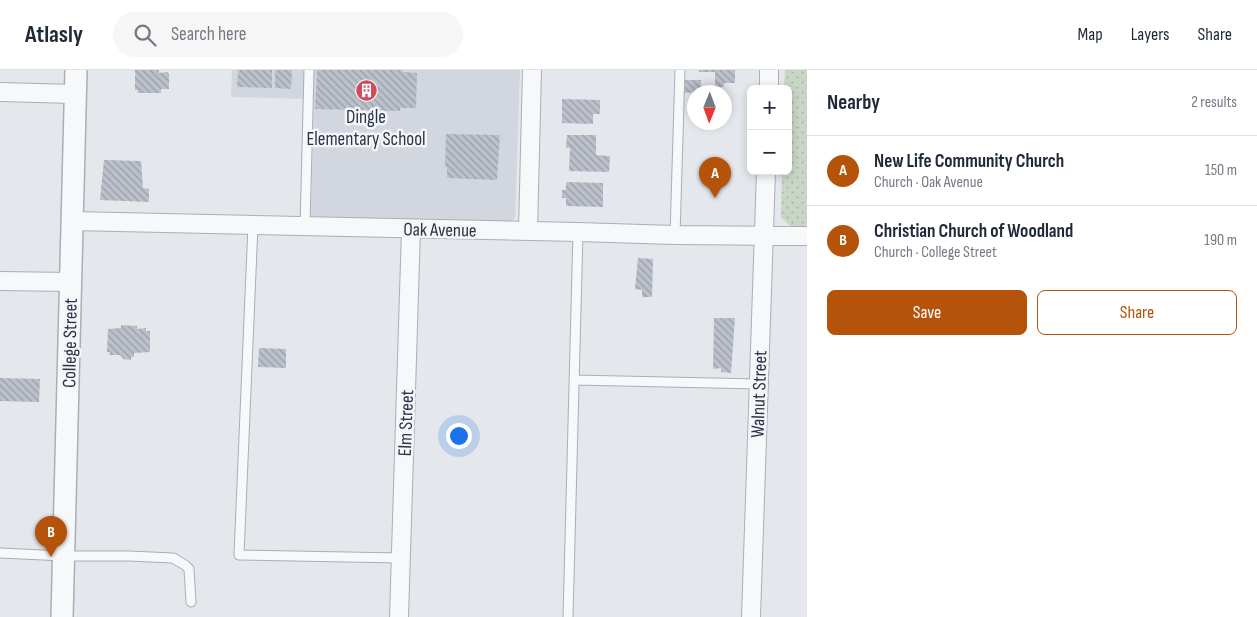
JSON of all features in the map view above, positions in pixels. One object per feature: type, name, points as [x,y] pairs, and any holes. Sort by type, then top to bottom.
[{"type":"street","name":"College Street","points":[[62,617],[76,70]]},
{"type":"street","points":[[528,231],[532,70]]},
{"type":"street","points":[[769,70],[769,85]]},
{"type":"street","points":[[0,92],[75,94]]},
{"type":"street","name":"Walnut Street","points":[[751,617],[766,175]]},
{"type":"street","name":"Oak Avenue","points":[[72,221],[675,235],[807,236]]},
{"type":"street","name":"Elm Street","points":[[399,617],[411,229]]},
{"type":"street","points":[[0,281],[71,282]]},
{"type":"lane","points":[[304,227],[309,70]]},
{"type":"lane","points":[[675,235],[680,70]]},
{"type":"lane","points":[[253,225],[239,555],[400,558]]},
{"type":"lane","points":[[568,617],[578,232]]},
{"type":"lane","points":[[574,380],[759,384]]},
{"type":"lane","points":[[0,553],[173,558],[190,570],[191,602]]},
{"type":"shaded area","points":[[232,70],[520,70],[515,219],[508,222],[311,217],[314,99],[231,97]]},
{"type":"green space","points":[[785,70],[807,70],[807,226],[790,226],[781,217],[782,175],[792,175],[792,85],[784,85]]},
{"type":"building","points":[[135,70],[167,72],[169,74],[169,89],[161,89],[161,93],[137,93],[138,90],[135,90],[135,75],[137,75]]},
{"type":"building","points":[[238,70],[272,70],[272,88],[237,87]]},
{"type":"building","points":[[275,70],[292,70],[291,89],[275,88]]},
{"type":"building","name":"Dingle Elementary School","points":[[317,70],[402,70],[402,72],[417,73],[416,108],[400,108],[400,111],[315,109]]},
{"type":"building","points":[[699,70],[735,70],[735,83],[715,85],[715,72],[699,72]]},
{"type":"building","points":[[685,80],[701,80],[701,85],[687,85],[687,93],[684,93]]},
{"type":"building","points":[[562,99],[600,100],[600,114],[593,114],[593,124],[562,123]]},
{"type":"building","points":[[446,134],[500,135],[497,180],[447,178],[447,167],[445,167]]},
{"type":"building","points":[[567,135],[596,135],[596,155],[610,156],[609,172],[569,171],[570,148],[566,148]]},
{"type":"building","points":[[104,160],[141,161],[143,188],[149,189],[149,202],[100,200]]},
{"type":"building","points":[[566,182],[603,183],[603,207],[566,206],[566,198],[562,198],[562,190],[566,190]]},
{"type":"building","points":[[638,258],[653,259],[652,297],[642,297],[642,290],[635,289]]},
{"type":"building","points":[[714,318],[735,318],[731,373],[721,372],[721,368],[713,369]]},
{"type":"building","points":[[121,325],[137,326],[137,329],[146,328],[146,331],[150,331],[150,352],[134,353],[134,357],[131,357],[131,360],[123,359],[120,355],[109,355],[110,352],[107,352],[108,329],[121,328]]},
{"type":"building","points":[[259,348],[286,349],[286,368],[258,367]]},
{"type":"building","points":[[0,378],[40,379],[39,402],[0,401]]},
{"type":"place","name":"Dingle Elementary School","points":[[366,90]]},
{"type":"place","name":"New Life Community Church","points":[[715,198]]},
{"type":"place","name":"Christian Church of Woodland","points":[[51,557]]}]
